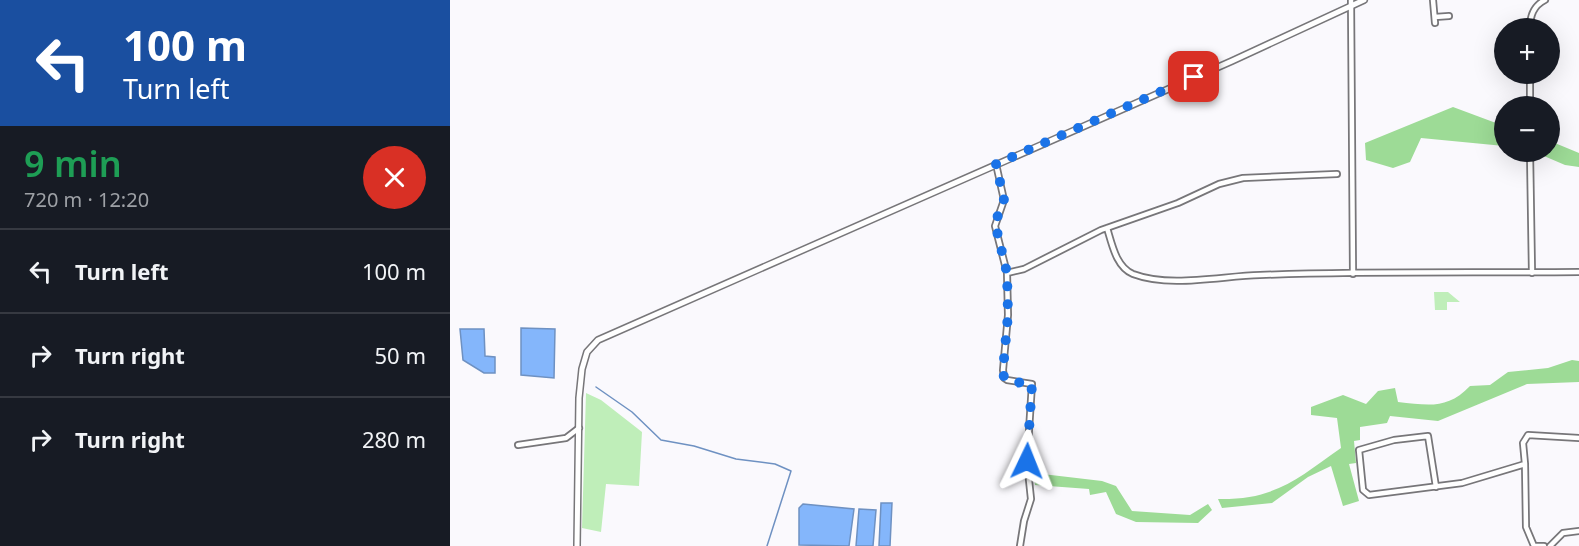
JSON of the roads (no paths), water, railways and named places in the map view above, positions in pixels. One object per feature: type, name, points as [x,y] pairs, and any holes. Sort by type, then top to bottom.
[{"type":"street","points":[[577,546],[582,369],[586,352],[598,340],[1232,61],[1351,3],[1364,0]]},
{"type":"street","points":[[1433,0],[1435,20],[1449,16]]},
{"type":"street","points":[[1531,18],[1532,12],[1538,4],[1545,0]]},
{"type":"street","points":[[1351,3],[1353,273]]},
{"type":"street","points":[[1530,162],[1532,273]]},
{"type":"street","points":[[996,164],[1004,200],[995,226],[1007,273],[1008,315],[1003,352],[1004,378],[1014,382],[1032,384],[1027,461],[1031,499],[1024,521],[1020,546]]},
{"type":"street","points":[[1007,273],[1024,269],[1107,228],[1178,204],[1231,180],[1338,174]]},
{"type":"street","points":[[1107,228],[1118,261],[1131,273],[1143,277],[1177,280],[1353,273],[1579,272]]},
{"type":"street","points":[[518,445],[566,438],[579,428]]},
{"type":"street","points":[[1544,546],[1535,546],[1526,527],[1523,443],[1528,435],[1579,438]]},
{"type":"street","points":[[1436,487],[1428,436],[1395,440],[1359,450],[1363,490],[1368,495],[1436,487],[1462,483],[1525,464]]},
{"type":"street","points":[[1550,546],[1563,533],[1579,531]]},
{"type":"water","points":[[521,328],[555,329],[554,378],[521,375]]},
{"type":"water","points":[[460,329],[484,329],[485,356],[495,357],[495,373],[484,373],[463,360]]},
{"type":"water","points":[[881,503],[892,503],[890,546],[879,546]]},
{"type":"water","points":[[803,504],[854,509],[849,546],[799,545],[799,508]]},
{"type":"water","points":[[859,509],[876,510],[873,546],[856,546]]},
{"type":"waterway","points":[[596,387],[632,412],[661,440],[694,446],[736,459],[775,464],[791,471],[767,546]]}]
